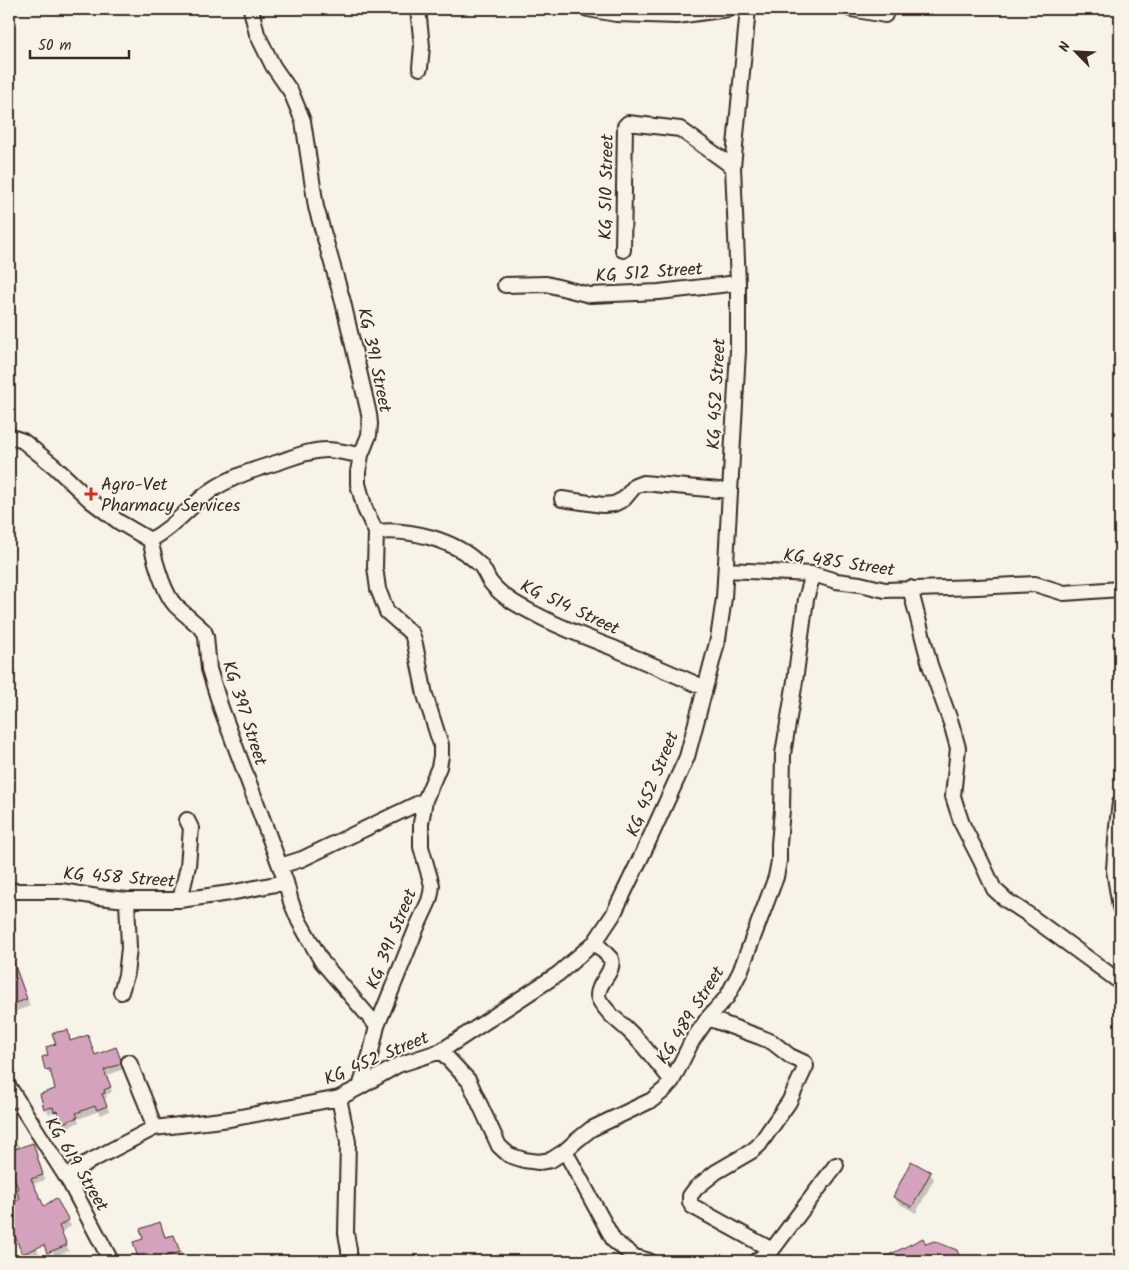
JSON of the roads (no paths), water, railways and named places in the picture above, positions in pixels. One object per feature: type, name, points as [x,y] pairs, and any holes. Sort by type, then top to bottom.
[{"type":"street","name":"KG 391 Street","points":[[251,9],[257,34],[273,66],[291,92],[303,121],[316,207],[343,302],[369,414],[369,435],[361,455],[358,484],[364,510],[376,532],[375,567],[378,589],[388,612],[412,634],[425,695],[441,745],[442,756],[425,800],[421,823],[421,847],[432,885],[430,901],[417,927],[377,1026],[360,1087]]},
{"type":"street","points":[[418,9],[422,46],[420,68]]},
{"type":"street","points":[[588,9],[677,16],[728,9]]},
{"type":"street","name":"KG 452 Street","points":[[70,1183],[77,1168],[154,1128],[230,1119],[339,1098],[398,1065],[441,1051],[558,974],[594,942],[612,915],[687,757],[718,639],[726,570],[738,352],[738,283],[733,167],[748,9]]},
{"type":"street","points":[[851,9],[885,14]]},
{"type":"street","name":"KG 510 Street","points":[[623,250],[625,126],[628,123],[680,129],[733,167]]},
{"type":"street","name":"KG 512 Street","points":[[505,285],[546,284],[590,295],[659,292],[738,283]]},
{"type":"street","points":[[9,436],[22,441],[54,466],[91,501],[119,522],[150,540],[159,536],[213,490],[241,474],[307,452],[327,450],[361,455]]},
{"type":"street","points":[[562,499],[603,505],[614,504],[624,499],[635,486],[643,483],[730,491]]},
{"type":"street","name":"KG 514 Street","points":[[376,532],[388,531],[417,534],[443,542],[463,552],[480,564],[496,590],[513,602],[554,624],[705,688]]},
{"type":"street","name":"KG 397 Street","points":[[150,540],[168,594],[175,604],[201,628],[206,636],[209,669],[221,708],[299,921],[322,962],[377,1026]]},
{"type":"street","name":"KG 485 Street","points":[[726,570],[813,574],[836,581],[885,590],[1035,584],[1064,593],[1120,589]]},
{"type":"street","name":"KG 489 Street","points":[[441,1051],[469,1081],[499,1146],[509,1155],[539,1162],[551,1160],[591,1130],[652,1100],[672,1081],[692,1041],[708,1018],[727,997],[740,972],[776,877],[779,861],[782,810],[783,754],[796,681],[806,599],[813,574]]},
{"type":"street","points":[[910,588],[930,665],[958,748],[953,796],[962,824],[982,861],[994,889],[1006,900],[1120,982]]},
{"type":"street","points":[[280,866],[302,859],[425,800]]},
{"type":"street","points":[[1120,804],[1114,870],[1120,907]]},
{"type":"street","points":[[180,900],[188,866],[190,828],[187,820]]},
{"type":"street","name":"KG 458 Street","points":[[9,892],[61,890],[127,900],[180,900],[286,882]]},
{"type":"street","points":[[121,992],[126,975],[129,948],[127,900]]},
{"type":"street","points":[[594,942],[612,962],[600,987],[598,995],[600,1000],[672,1081]]},
{"type":"street","points":[[708,1018],[760,1036],[772,1042],[790,1056],[805,1063],[806,1066],[789,1102],[758,1145],[752,1151],[716,1172],[696,1188],[690,1196],[692,1206],[772,1250]]},
{"type":"street","points":[[129,1062],[154,1128]]},
{"type":"street","name":"KG 619 Street","points":[[9,1087],[70,1183],[111,1261]]},
{"type":"street","points":[[339,1098],[348,1142],[346,1233],[349,1250],[348,1261]]},
{"type":"street","points":[[565,1151],[614,1241],[635,1257],[649,1261]]},
{"type":"street","points":[[756,1261],[772,1250],[836,1165]]},
{"type":"place","name":"Agro-Vet Pharmacy Services","points":[[91,494]]}]
